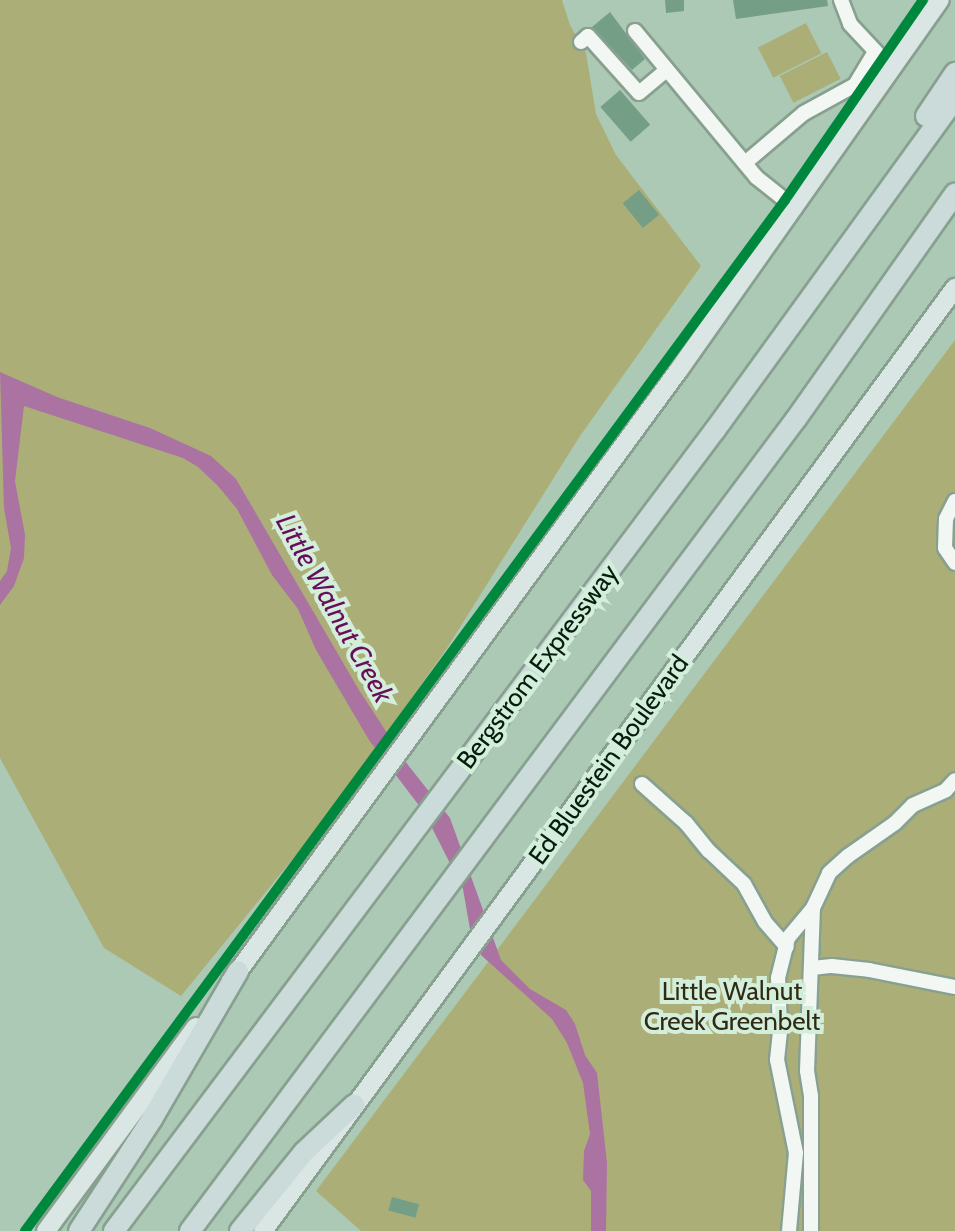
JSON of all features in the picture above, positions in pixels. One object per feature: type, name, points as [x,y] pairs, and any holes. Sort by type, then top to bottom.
[{"type":"highway","points":[[903,171],[917,129],[955,73]]},
{"type":"highway","name":"Bergstrom Expressway","points":[[114,1231],[715,430],[955,98]]},
{"type":"highway","points":[[190,1231],[796,419],[955,194]]},
{"type":"highway","points":[[79,1231],[152,1119],[238,971]]},
{"type":"highway","points":[[240,1231],[304,1152],[354,1105]]},
{"type":"main road","points":[[46,1231],[795,208],[940,0]]},
{"type":"main road","name":"Ed Bluestein Boulevard","points":[[263,1231],[955,288]]},
{"type":"lane","points":[[841,0],[850,24],[892,69]]},
{"type":"lane","points":[[635,31],[745,163],[795,208]]},
{"type":"lane","points":[[581,42],[588,36],[639,93],[666,70]]},
{"type":"lane","points":[[745,163],[804,113],[855,85],[875,52]]},
{"type":"lane","points":[[955,501],[946,519],[945,548],[955,563]]},
{"type":"lane","points":[[789,1231],[795,1146],[782,1098],[776,1041],[780,1029],[778,978],[787,947],[794,929],[813,908],[829,873],[895,823],[913,805],[936,796],[955,780]]},
{"type":"lane","points":[[642,784],[686,823],[709,851],[744,884],[765,922],[787,947]]},
{"type":"lane","points":[[811,1231],[811,1096],[807,1071],[813,908]]},
{"type":"lane","points":[[812,968],[832,966],[869,970],[955,987]]},
{"type":"green space","points":[[0,0],[562,0],[570,25],[586,53],[596,114],[616,155],[701,266],[580,436],[447,648],[335,807],[181,996],[104,948],[0,758]]},
{"type":"green space","points":[[806,23],[821,53],[773,78],[758,48]]},
{"type":"green space","points":[[827,52],[841,79],[793,103],[780,76]]},
{"type":"green space","name":"Little Walnut Creek Greenbelt","points":[[955,340],[955,1231],[361,1231],[316,1191]]},
{"type":"shaded area","points":[[0,372],[57,397],[150,428],[211,456],[236,479],[359,690],[408,765],[450,818],[501,960],[530,989],[566,1010],[575,1024],[585,1055],[597,1073],[607,1163],[606,1231],[591,1231],[591,1191],[583,1180],[584,1151],[590,1134],[583,1083],[567,1043],[552,1019],[481,955],[471,935],[463,889],[424,812],[369,740],[316,650],[298,609],[272,575],[237,509],[218,486],[183,458],[24,406],[15,481],[25,535],[24,558],[14,586],[0,605],[0,581],[7,571],[11,548],[4,508]]},
{"type":"building","points":[[665,0],[684,0],[684,11],[666,13]]},
{"type":"building","points":[[733,0],[827,0],[828,6],[736,19]]},
{"type":"building","points":[[610,12],[645,59],[632,70],[592,27]]},
{"type":"building","points":[[620,90],[650,125],[631,142],[600,107]]},
{"type":"building","points":[[639,190],[659,215],[643,228],[623,203]]},
{"type":"building","points":[[392,1197],[419,1204],[415,1218],[388,1211]]},
{"type":"cycle path","points":[[25,1231],[785,200],[923,0]]},
{"type":"water label","name":"Little Walnut Creek","points":[[335,608]]}]
